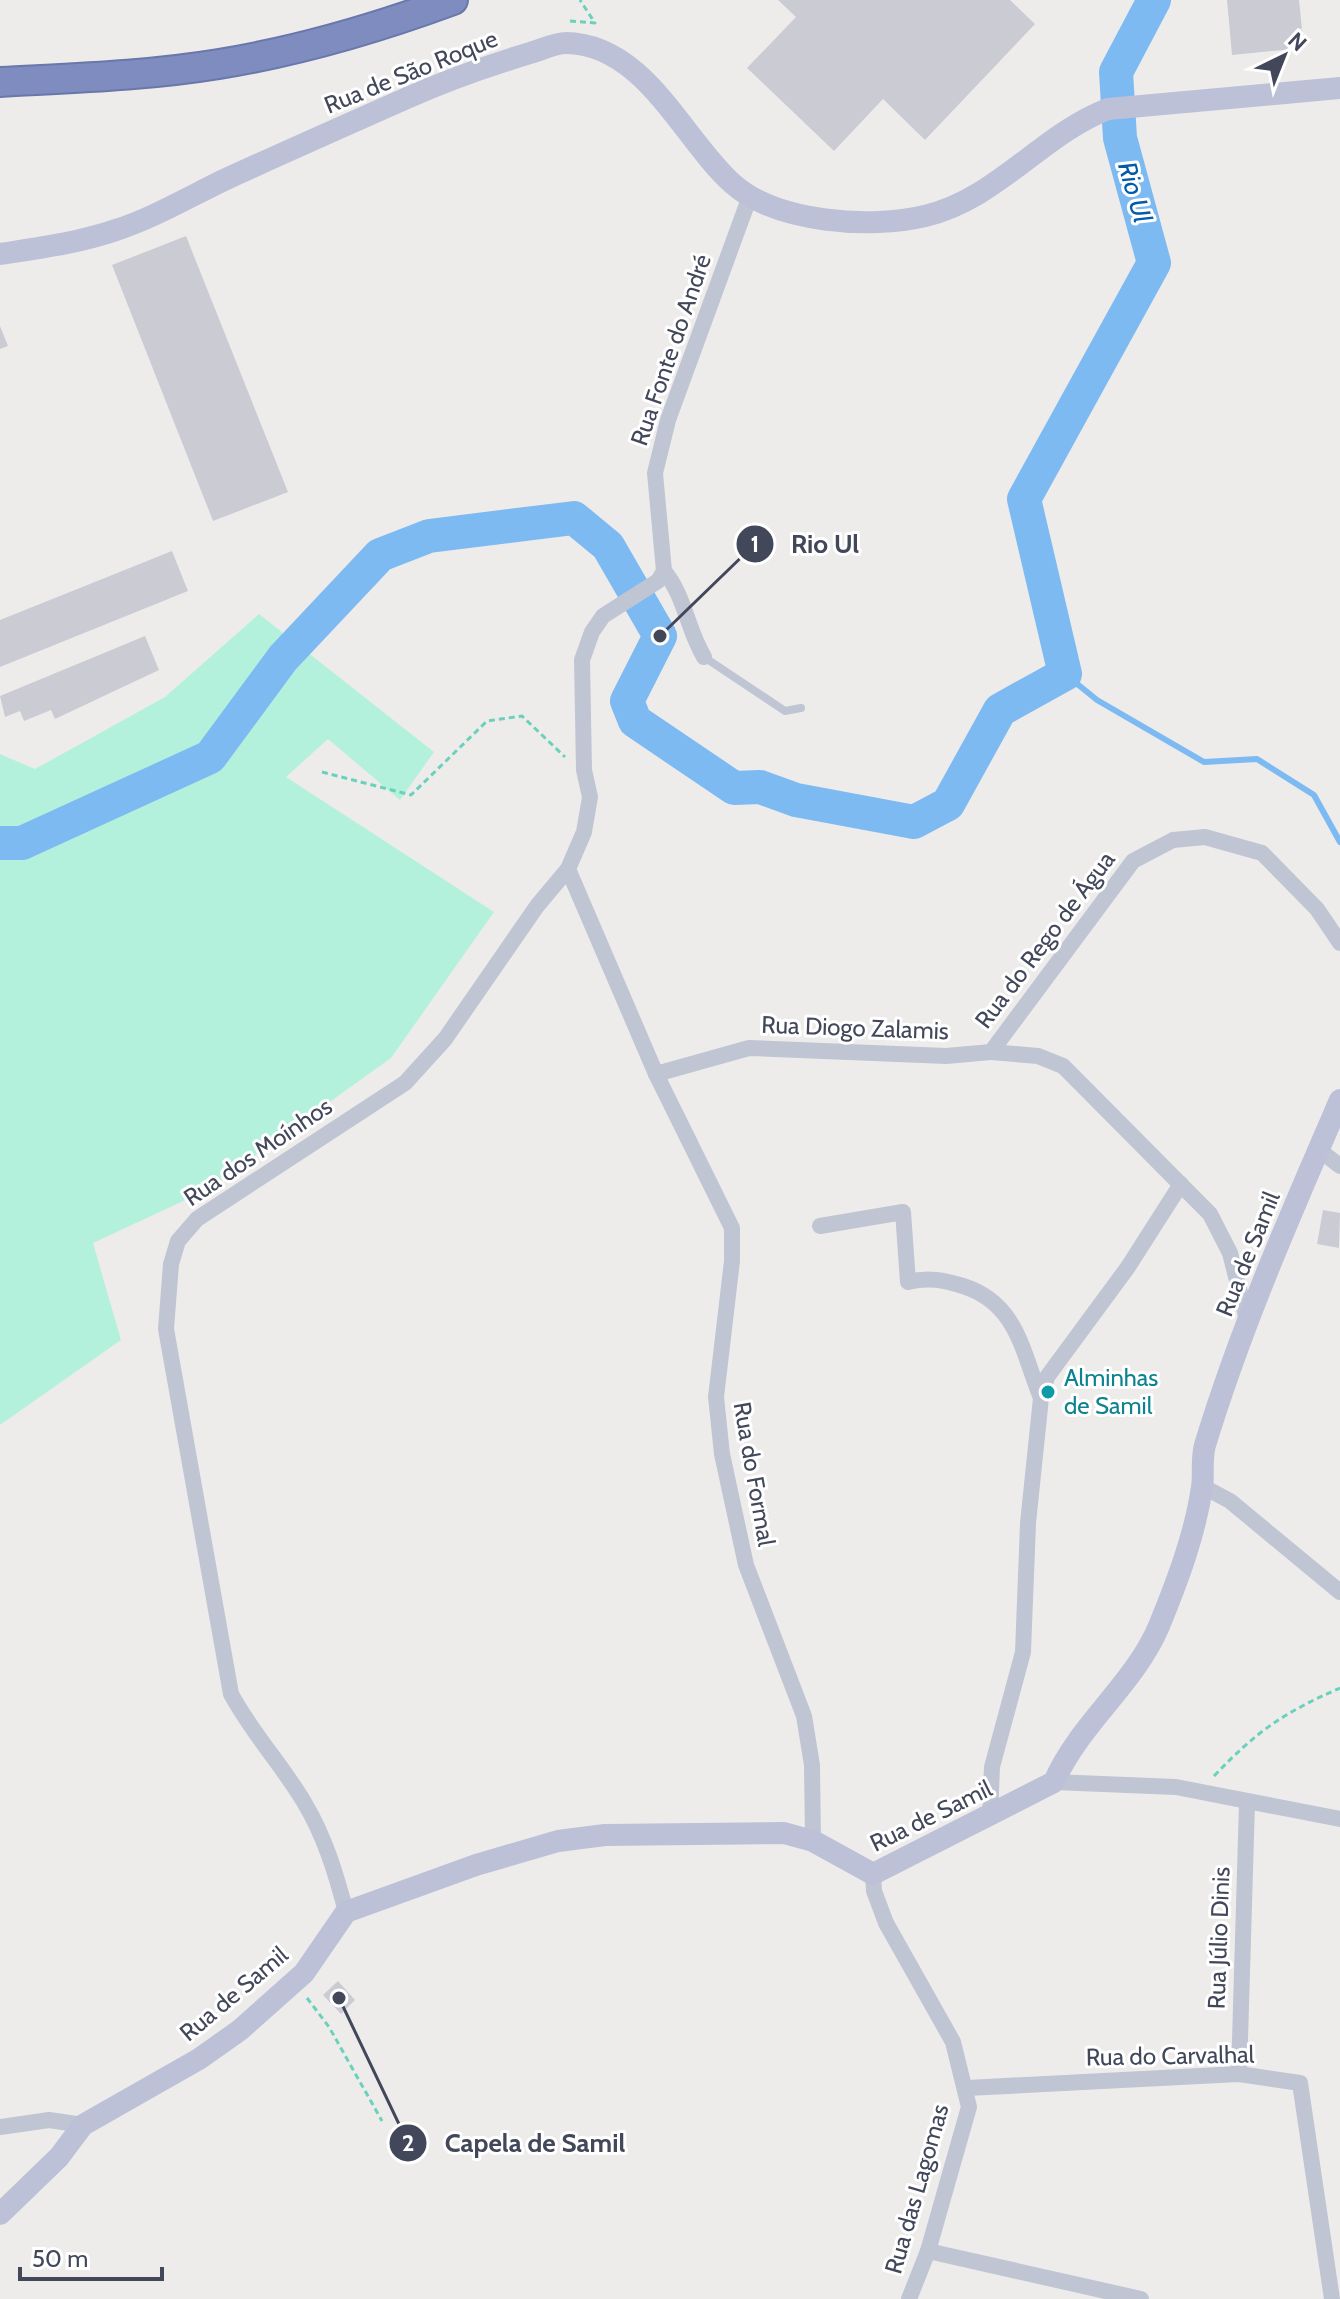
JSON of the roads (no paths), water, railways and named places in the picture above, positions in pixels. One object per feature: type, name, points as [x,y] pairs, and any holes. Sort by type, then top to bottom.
[{"type":"highway","points":[[0,71],[118,67],[243,48],[419,0]]},
{"type":"highway","points":[[0,82],[129,75],[217,65],[369,29],[453,0]]},
{"type":"street","name":"Rua de São Roque","points":[[0,245],[11,253],[120,229],[466,72],[564,42],[586,46],[623,64],[652,90],[733,184],[750,196],[792,212],[858,224],[927,216],[967,202],[1011,175],[1087,117],[1118,109],[1340,88]]},
{"type":"street","name":"Rua Fonte do André","points":[[704,657],[690,634],[678,587],[664,571],[655,473],[668,420],[750,196]]},
{"type":"street","name":"Rua dos Moínhos","points":[[346,1912],[332,1859],[304,1802],[246,1722],[231,1694],[166,1329],[171,1264],[178,1241],[197,1219],[405,1083],[445,1039],[537,906],[568,869],[584,832],[590,797],[584,770],[582,660],[592,632],[619,604],[642,591],[664,571]]},
{"type":"street","name":"Rua do Rego de Água","points":[[991,1052],[1133,861],[1173,840],[1205,837],[1262,853],[1317,909],[1340,943]]},
{"type":"street","points":[[568,869],[656,1074]]},
{"type":"street","name":"Rua Diogo Zalamis","points":[[656,1074],[749,1048],[946,1056],[991,1052]]},
{"type":"street","name":"Rua do Rego de Água","points":[[991,1052],[1038,1056],[1063,1066],[1210,1214],[1230,1253],[1248,1322]]},
{"type":"street","name":"Rua do Formal","points":[[656,1074],[732,1228],[732,1261],[716,1397],[722,1454],[746,1565],[804,1716],[812,1765],[813,1841]]},
{"type":"street","name":"Rua de Samil","points":[[83,2125],[199,2059],[240,2030],[304,1973],[346,1912],[476,1865],[558,1841],[605,1835],[784,1833],[813,1841],[873,1874],[1054,1782],[1064,1758],[1133,1673],[1158,1629],[1190,1542],[1202,1486],[1204,1449],[1248,1322],[1340,1100]]},
{"type":"street","points":[[1318,1149],[1340,1166]]},
{"type":"street","points":[[990,1816],[992,1767],[1023,1652],[1028,1523],[1041,1398],[1047,1377],[1128,1267],[1181,1184]]},
{"type":"street","points":[[820,1226],[903,1212],[908,1282],[941,1279],[995,1300],[1008,1313],[1041,1398]]},
{"type":"street","points":[[1202,1486],[1230,1501],[1340,1592]]},
{"type":"street","points":[[1054,1782],[1201,1791],[1247,1803],[1340,1819]]},
{"type":"street","name":"Rua Júlio Dinis","points":[[1239,2074],[1247,1803]]},
{"type":"street","name":"Rua das Lagomas","points":[[873,1874],[874,1891],[886,1923],[953,2042],[967,2088],[967,2122],[928,2251],[909,2299]]},
{"type":"street","name":"Rua do Carvalhal","points":[[967,2088],[1239,2074],[1300,2083],[1332,2299]]},
{"type":"street","points":[[0,2127],[49,2120],[83,2125],[59,2157],[0,2214]]},
{"type":"street","points":[[928,2251],[1141,2299]]},
{"type":"lane","points":[[704,657],[785,711],[801,708]]},
{"type":"waterway","name":"Rio Ul","points":[[0,843],[22,843],[210,757],[283,658],[380,555],[429,536],[574,518],[608,546],[660,636],[627,701],[635,721],[734,788],[760,787],[796,800],[914,822],[948,804],[1000,710],[1065,674],[1024,499],[1154,263],[1120,138],[1116,72],[1154,0]]},
{"type":"waterway","points":[[1065,674],[1097,700],[1204,762],[1257,759],[1314,795],[1340,842]]},
{"type":"place","name":"Rio Ul","points":[[660,636]]},
{"type":"place","name":"Alminhas de Samil","points":[[1048,1392]]},
{"type":"place","name":"Capela de Samil","points":[[339,1998]]}]
